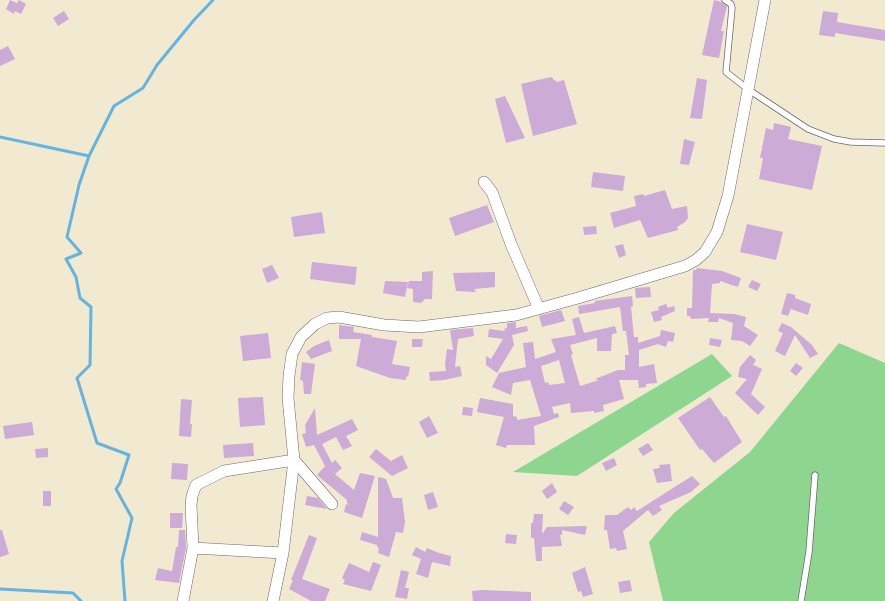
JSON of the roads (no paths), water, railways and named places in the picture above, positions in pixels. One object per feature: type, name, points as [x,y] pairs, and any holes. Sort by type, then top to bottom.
[{"type":"street","points":[[273,601],[283,553],[294,460],[288,398],[292,354],[301,337],[315,324],[327,318],[339,317],[384,325],[418,327],[494,318],[539,309],[685,266],[705,252],[717,232],[728,196],[765,0]]},
{"type":"street","points":[[484,182],[492,192],[511,244],[539,309]]},
{"type":"street","points":[[294,460],[332,504]]},
{"type":"street","points":[[183,601],[193,548],[191,505],[192,496],[196,485],[224,471],[294,460]]},
{"type":"street","points":[[193,548],[283,553]]},
{"type":"lane","points":[[725,0],[731,4],[732,8],[726,72],[749,90],[800,125],[821,134],[851,142],[885,143]]},
{"type":"lane","points":[[801,601],[809,552],[815,475]]},
{"type":"waterway","points":[[125,601],[122,561],[132,518],[116,489],[120,483],[129,455],[97,443],[77,378],[90,365],[91,307],[80,298],[76,277],[66,259],[81,253],[67,237],[79,185],[89,156],[114,106],[143,88],[157,65],[194,20],[213,0]]},
{"type":"waterway","points":[[0,137],[89,156]]},
{"type":"waterway","points":[[0,589],[73,593],[81,601]]}]
